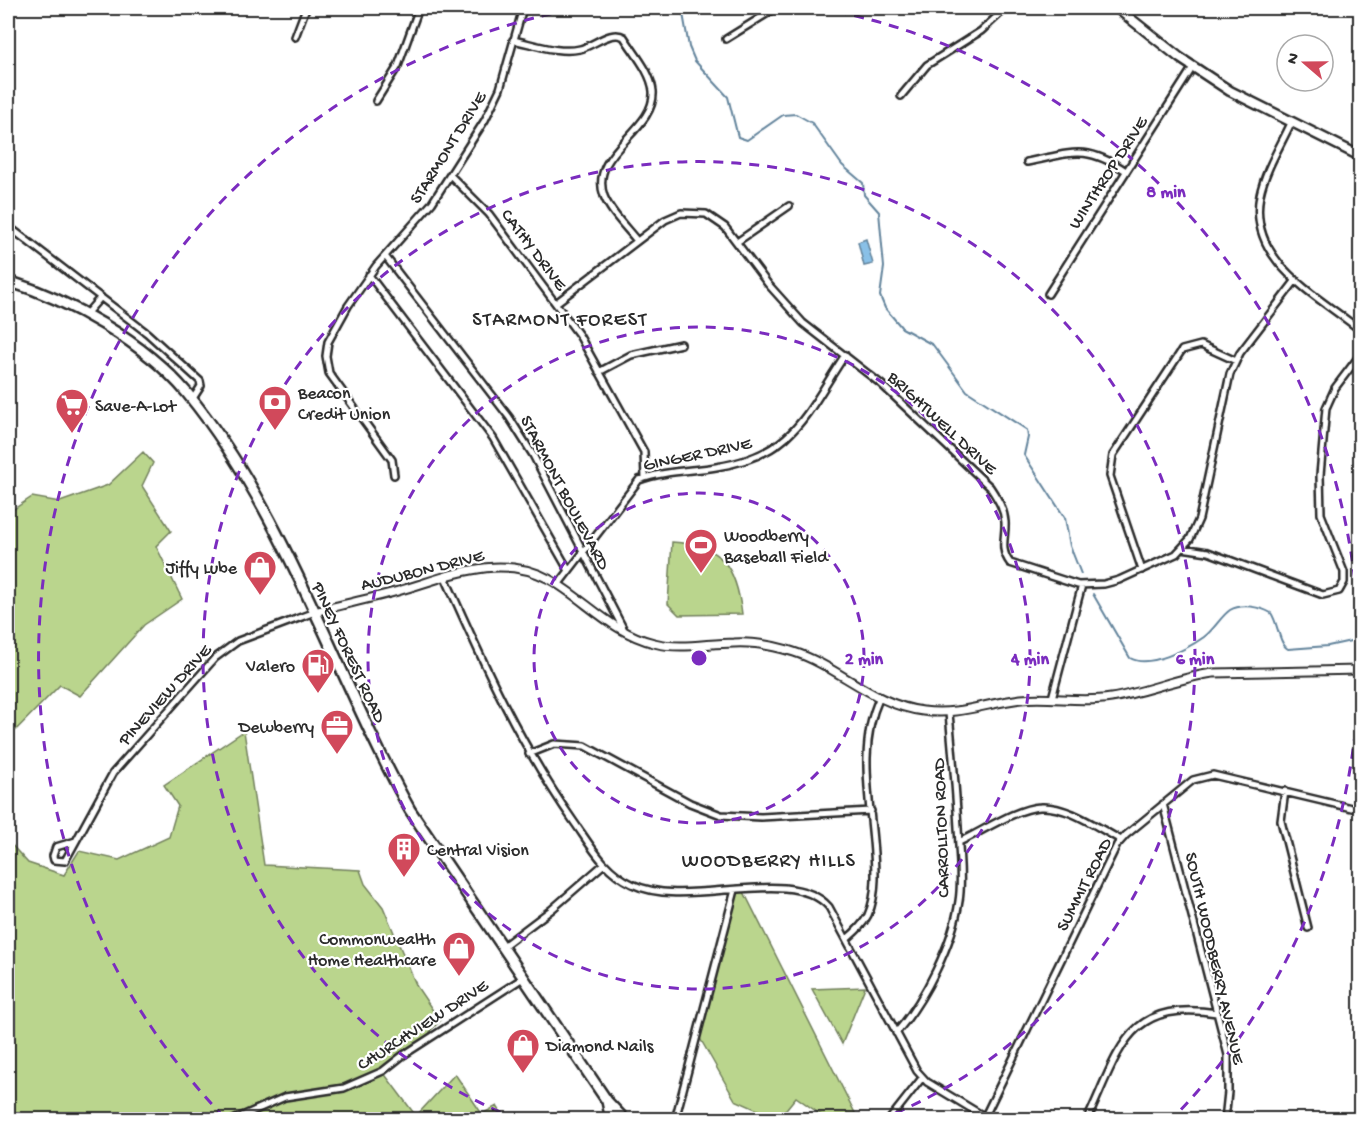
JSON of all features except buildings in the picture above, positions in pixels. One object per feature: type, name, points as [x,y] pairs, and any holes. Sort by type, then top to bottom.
[{"type":"main road","points":[[1117,8],[1193,67],[1230,91],[1360,156]]},
{"type":"main road","name":"PINEY FOREST ROAD","points":[[8,281],[35,289],[86,314],[149,358],[192,400],[238,463],[315,612],[383,761],[405,801],[607,1101],[625,1119]]},
{"type":"main road","name":"PINEY FOREST ROAD","points":[[607,1101],[611,1119]]},
{"type":"street","points":[[295,37],[306,8]]},
{"type":"street","points":[[376,101],[398,66],[419,8]]},
{"type":"street","name":"STARMONT DRIVE","points":[[393,475],[392,460],[333,380],[327,364],[328,342],[369,275],[432,203],[493,105],[523,8]]},
{"type":"street","points":[[726,39],[776,8]]},
{"type":"street","points":[[902,96],[927,65],[981,31],[1006,8]]},
{"type":"street","points":[[513,40],[579,50],[615,35],[624,37],[649,79],[652,102],[644,117],[611,158],[603,173],[602,189],[607,202],[637,241]]},
{"type":"street","name":"WINTHROP DRIVE","points":[[1048,294],[1193,67]]},
{"type":"street","points":[[1291,123],[1263,184],[1258,209],[1261,232],[1269,251],[1296,280],[1360,330]]},
{"type":"street","points":[[1027,162],[1088,152],[1104,157],[1126,171]]},
{"type":"street","name":"CATHY DRIVE","points":[[450,175],[489,214],[556,303],[599,372],[644,452],[645,478]]},
{"type":"street","points":[[737,242],[789,206]]},
{"type":"street","name":"BRIGHTWELL DRIVE","points":[[556,303],[665,220],[690,212],[714,218],[737,242],[803,324],[881,384],[990,486],[1002,506],[1005,520],[1003,549],[1010,563],[1016,567],[1082,585],[1111,582],[1142,570],[1182,548],[1190,539],[1199,519],[1220,412],[1236,361],[1296,280]]},
{"type":"street","points":[[8,226],[169,351],[200,381],[201,386],[192,400]]},
{"type":"street","name":"STARMONT BOULEVARD","points":[[385,256],[509,417],[532,455],[626,633]]},
{"type":"street","name":"STARMONT BOULEVARD","points":[[369,275],[493,438],[569,571]]},
{"type":"street","points":[[86,314],[101,297]]},
{"type":"street","points":[[599,372],[631,355],[681,344]]},
{"type":"street","points":[[1142,570],[1110,476],[1113,455],[1182,350],[1201,345],[1236,361]]},
{"type":"street","name":"GINGER DRIVE","points":[[558,585],[634,484],[645,478],[744,462],[776,447],[794,430],[845,355]]},
{"type":"street","points":[[1182,548],[1208,552],[1323,595],[1338,591],[1344,582],[1344,572],[1321,514],[1320,475],[1324,418],[1335,388],[1360,355]]},
{"type":"street","name":"AUDUBON DRIVE","points":[[315,612],[474,568],[499,566],[531,572],[558,585],[626,633],[647,641],[675,646],[732,643],[777,647],[807,658],[879,699],[911,710],[949,713],[1022,699],[1112,698],[1189,676],[1213,673],[1360,670]]},
{"type":"street","points":[[445,577],[529,754],[604,864],[633,885],[658,892],[787,887],[809,892],[829,907],[922,1078],[988,1118]]},
{"type":"street","points":[[1052,698],[1082,585]]},
{"type":"street","name":"PINEVIEW DRIVE","points":[[76,842],[56,847],[53,851],[54,860],[65,861],[76,842],[113,773],[215,658],[238,641],[315,612]]},
{"type":"street","points":[[847,939],[865,921],[872,904],[875,868],[867,746],[871,719],[879,699]]},
{"type":"street","name":"CARROLLTON ROAD","points":[[896,1033],[917,1007],[951,933],[960,894],[959,842],[949,713]]},
{"type":"street","points":[[529,754],[554,744],[585,746],[690,803],[728,816],[773,817],[871,811]]},
{"type":"street","name":"SUMMIT ROAD","points":[[988,1118],[1121,840],[1162,804],[1193,780],[1207,775],[1360,810]]},
{"type":"street","points":[[1285,791],[1281,820],[1308,928]]},
{"type":"street","name":"SOUTH WOODBERRY AVENUE","points":[[1162,804],[1217,1013],[1228,1064],[1225,1119]]},
{"type":"street","points":[[959,842],[1018,814],[1040,807],[1062,811],[1121,840]]},
{"type":"street","points":[[502,947],[552,910],[604,864]]},
{"type":"street","points":[[675,1119],[735,890]]},
{"type":"street","name":"CHURCHVIEW DRIVE","points":[[233,1119],[285,1097],[349,1086],[383,1071],[523,978]]},
{"type":"street","points":[[1087,1119],[1122,1047],[1136,1029],[1156,1015],[1174,1010],[1217,1013]]},
{"type":"street","points":[[889,1119],[922,1078]]},
{"type":"green space","points":[[143,452],[153,463],[142,486],[171,531],[156,546],[182,599],[144,625],[80,696],[60,685],[8,738],[8,513],[32,497],[60,502],[108,485]]},
{"type":"green space","name":"Woodberry Baseball Field","points":[[672,542],[703,548],[715,553],[724,561],[736,583],[742,614],[679,615],[668,604]]},
{"type":"green space","points":[[244,731],[264,865],[360,870],[365,884],[383,907],[417,987],[440,1021],[431,1030],[426,1041],[383,1072],[416,1116],[455,1074],[482,1114],[497,1106],[505,1119],[8,1119],[8,841],[28,863],[64,875],[79,851],[119,860],[169,837],[178,806],[164,785]]},
{"type":"green space","points":[[735,890],[743,890],[858,1119],[827,1119],[796,1097],[778,1119],[735,1100],[697,1033]]},
{"type":"green space","points":[[865,987],[842,1044],[812,989]]},
{"type":"water","points":[[866,239],[873,264],[864,266],[858,242]]},
{"type":"waterway","points":[[682,8],[689,47],[695,61],[728,97],[738,137],[747,140],[783,115],[796,114],[812,123],[842,165],[863,183],[864,195],[879,212],[884,267],[880,296],[885,308],[902,328],[933,345],[967,391],[1027,430],[1028,437],[1024,455],[1065,518],[1070,546],[1081,574]]},
{"type":"waterway","points":[[1093,594],[1130,658],[1138,661],[1168,656],[1188,647],[1208,634],[1230,610],[1246,606],[1271,613],[1283,643],[1288,649],[1328,646],[1360,639]]},
{"type":"place","name":"Beacon Credit Union","points":[[275,431]]},
{"type":"place","name":"Save-A-Lot","points":[[72,434]]},
{"type":"place","name":"Woodberry Baseball Field","points":[[701,574]]},
{"type":"place","name":"Jiffy Lube","points":[[260,596]]},
{"type":"place","name":"Valero","points":[[318,694]]},
{"type":"place","name":"Dewberry","points":[[337,755]]},
{"type":"place","name":"Central Vision","points":[[404,878]]},
{"type":"place","name":"Commonwealth Home Healthcare","points":[[459,977]]},
{"type":"place","name":"Diamond Nails","points":[[523,1074]]},
{"type":"district","name":"STARMONT FOREST","points":[[560,318]]},
{"type":"district","name":"WOODBERRY HILLS","points":[[769,859]]}]
